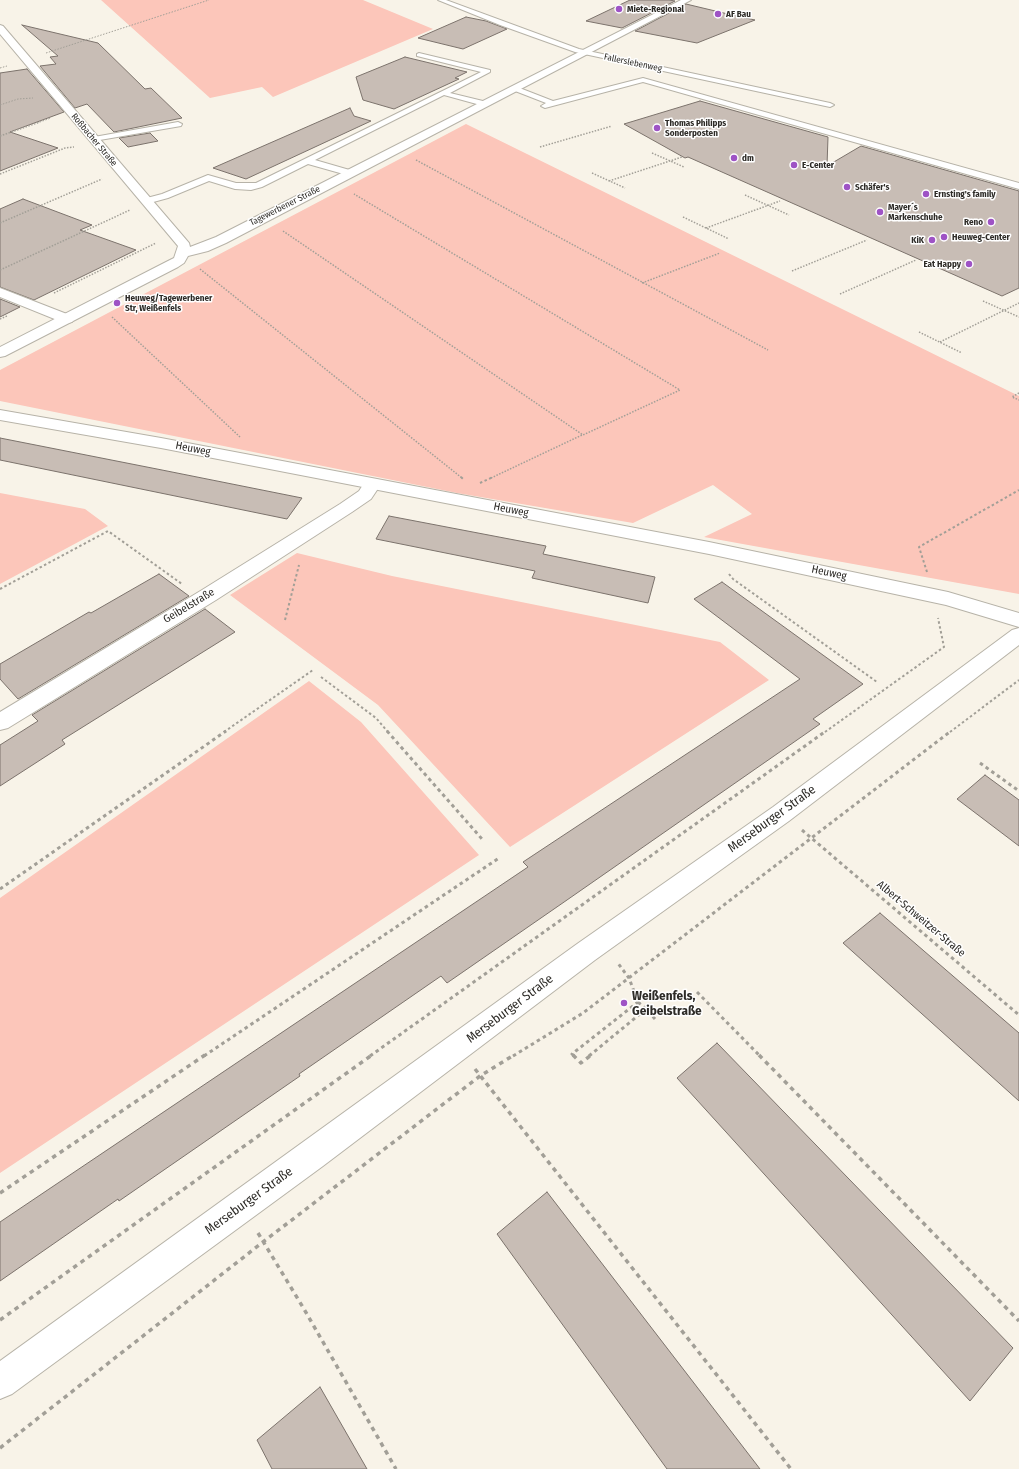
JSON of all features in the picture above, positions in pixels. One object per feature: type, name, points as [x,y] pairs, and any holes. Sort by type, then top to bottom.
[{"type":"street","name":"Tagewerbener Straße","points":[[0,353],[173,264],[179,260],[183,253],[213,244],[686,0]]},
{"type":"street","name":"Roßbacher Straße","points":[[1,30],[176,236],[184,246],[185,250],[183,253]]},
{"type":"street","points":[[0,292],[67,318]]},
{"type":"street","name":"Heuweg","points":[[0,415],[27,421],[91,430],[709,548],[934,596],[1019,620]]},
{"type":"street","name":"Geibelstraße","points":[[0,722],[202,599],[354,503],[365,494],[372,484]]},
{"type":"street","name":"Merseburger Straße","points":[[0,1382],[602,941],[781,814],[1019,635]]},
{"type":"lane","name":"Fallerslebenweg","points":[[442,0],[547,41],[584,53],[830,105]]},
{"type":"lane","points":[[146,202],[165,196],[208,178],[235,186],[252,187],[259,185],[488,71],[418,55]]},
{"type":"lane","points":[[514,89],[549,104],[643,80],[1019,186]]},
{"type":"lane","points":[[443,93],[484,104]]},
{"type":"lane","points":[[95,141],[178,124]]},
{"type":"lane","points":[[308,161],[350,173]]},
{"type":"path","points":[[0,68],[16,61],[26,60],[209,0]]},
{"type":"path","points":[[0,105],[18,99],[58,97]]},
{"type":"path","points":[[0,136],[50,118],[73,115]]},
{"type":"path","points":[[540,147],[612,126]]},
{"type":"path","points":[[0,174],[65,148],[95,141]]},
{"type":"path","points":[[393,151],[405,154],[768,350]]},
{"type":"path","points":[[652,153],[684,167]]},
{"type":"path","points":[[609,181],[682,157]]},
{"type":"path","points":[[0,223],[121,171]]},
{"type":"path","points":[[592,172],[625,188]]},
{"type":"path","points":[[348,190],[680,390],[479,484]]},
{"type":"path","points":[[745,195],[789,215]]},
{"type":"path","points":[[706,228],[780,201]]},
{"type":"path","points":[[0,270],[146,202]]},
{"type":"path","points":[[683,217],[729,239]]},
{"type":"path","points":[[283,230],[583,435]]},
{"type":"path","points":[[0,319],[164,239],[176,236]]},
{"type":"path","points":[[792,271],[867,240]]},
{"type":"path","points":[[642,282],[720,253]]},
{"type":"path","points":[[840,294],[916,260]]},
{"type":"path","points":[[199,268],[466,482]]},
{"type":"path","points":[[983,300],[1019,317]]},
{"type":"path","points":[[940,342],[1019,303]]},
{"type":"path","points":[[110,315],[242,438]]},
{"type":"path","points":[[919,332],[962,353]]},
{"type":"path","points":[[1019,393],[1012,397],[1019,400]]},
{"type":"path","points":[[0,1320],[944,647],[934,596],[919,547],[1019,490]]},
{"type":"path","points":[[0,589],[108,531],[202,599]]},
{"type":"path","points":[[285,620],[304,548],[293,542]]},
{"type":"path","points":[[709,548],[733,580],[877,682]]},
{"type":"path","points":[[0,889],[313,670]]},
{"type":"path","points":[[321,677],[376,718],[482,839]]},
{"type":"path","points":[[0,1448],[263,1242],[480,1076],[583,1013],[811,837],[1019,680]]},
{"type":"path","points":[[980,762],[1019,791]]},
{"type":"path","name":"Albert-Schweitzer-Straße","points":[[811,837],[1019,1015]]},
{"type":"path","points":[[0,1193],[499,858]]},
{"type":"path","points":[[602,941],[629,978],[638,1002],[655,1019]]},
{"type":"path","points":[[698,992],[1019,1321]]},
{"type":"path","points":[[638,1002],[572,1054],[581,1063],[646,1009]]},
{"type":"path","points":[[487,1084],[791,1469]]},
{"type":"path","points":[[241,1205],[396,1469]]},
{"type":"shaded area","points":[[101,0],[363,0],[433,29],[273,97],[262,87],[210,98]]},
{"type":"shaded area","points":[[466,124],[1019,396],[1019,594],[704,537],[752,514],[713,485],[633,523],[457,493],[0,401],[0,370]]},
{"type":"shaded area","points":[[0,493],[85,509],[108,526],[0,584]]},
{"type":"shaded area","points":[[297,553],[392,576],[720,642],[769,680],[510,847],[378,705],[230,595]]},
{"type":"shaded area","points":[[309,681],[361,722],[479,855],[0,1173],[0,898]]},
{"type":"building","points":[[630,0],[675,1],[622,28],[586,21]]},
{"type":"building","points":[[686,4],[755,20],[697,43],[635,31]]},
{"type":"building","points":[[466,17],[486,21],[507,29],[463,49],[418,38]]},
{"type":"building","points":[[22,25],[98,43],[145,89],[151,88],[182,118],[114,132],[87,104],[75,108],[40,66],[56,64],[50,57],[58,56]]},
{"type":"building","points":[[405,57],[467,72],[455,78],[459,79],[394,109],[363,100],[356,77]]},
{"type":"building","points":[[27,69],[64,112],[10,132],[58,148],[0,171],[0,73]]},
{"type":"building","name":"Heuweg-Center","points":[[700,101],[828,137],[827,166],[861,146],[1019,191],[1019,288],[1002,296],[688,157],[685,158],[624,124]]},
{"type":"building","points":[[350,108],[354,116],[371,121],[246,179],[213,168]]},
{"type":"building","points":[[150,133],[158,141],[128,147],[119,138]]},
{"type":"building","points":[[23,199],[92,225],[80,230],[136,250],[34,300],[0,287],[0,209]]},
{"type":"building","points":[[0,299],[20,307],[0,317]]},
{"type":"building","points":[[0,438],[302,498],[287,519],[0,460]]},
{"type":"building","points":[[389,516],[546,546],[543,554],[655,577],[648,603],[532,578],[535,571],[376,539]]},
{"type":"building","points":[[159,574],[189,596],[18,699],[0,679],[0,664],[89,612],[91,613]]},
{"type":"building","points":[[722,582],[863,684],[813,719],[820,724],[567,900],[447,983],[441,976],[299,1074],[300,1076],[0,1281],[0,1222],[528,867],[523,862],[800,679],[694,599]]},
{"type":"building","points":[[205,609],[235,632],[62,740],[65,744],[0,786],[0,745],[38,721],[32,715]]},
{"type":"building","points":[[985,775],[1019,800],[1019,846],[957,799]]},
{"type":"building","points":[[880,913],[1019,1033],[1019,1101],[843,943]]},
{"type":"building","points":[[717,1043],[1013,1348],[970,1401],[677,1078]]},
{"type":"building","points":[[547,1192],[760,1469],[667,1469],[497,1234]]},
{"type":"building","points":[[320,1387],[367,1469],[272,1469],[257,1440]]},
{"type":"place","name":"Miete-Regional","points":[[619,9]]},
{"type":"place","name":"AF Bau","points":[[718,14]]},
{"type":"place","name":"Thomas Philipps Sonderposten","points":[[657,128]]},
{"type":"place","name":"dm","points":[[734,158]]},
{"type":"place","name":"E-Center","points":[[794,165]]},
{"type":"place","name":"Schäfer's","points":[[847,187]]},
{"type":"place","name":"Ernsting's family","points":[[926,194]]},
{"type":"place","name":"Mayer´s Markenschuhe","points":[[880,212]]},
{"type":"place","name":"Reno","points":[[991,222]]},
{"type":"place","name":"Heuweg-Center","points":[[944,237]]},
{"type":"place","name":"KiK","points":[[932,240]]},
{"type":"place","name":"Eat Happy","points":[[969,264]]},
{"type":"place","name":"Heuweg/Tagewerbener Str, Weißenfels","points":[[117,303]]},
{"type":"place","name":"Weißenfels, Geibelstraße","points":[[624,1003]]}]
